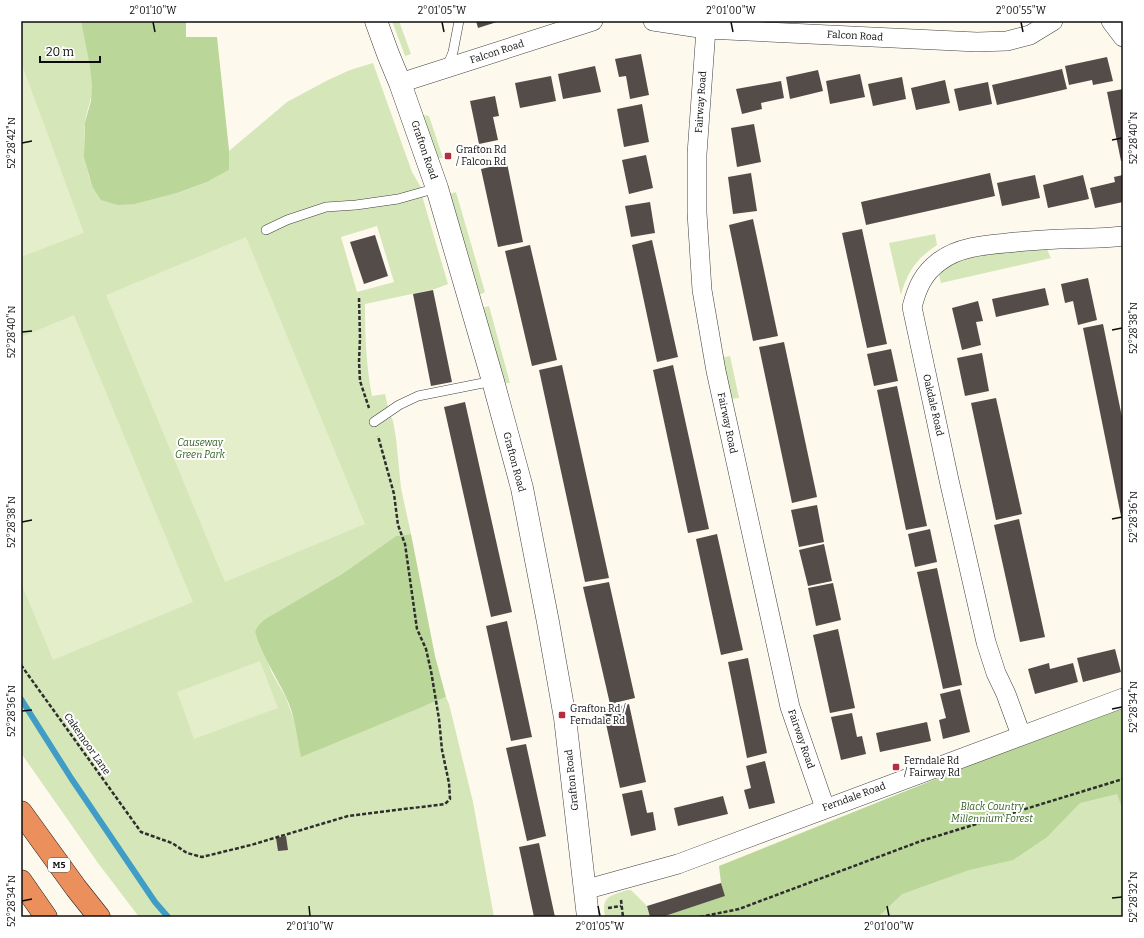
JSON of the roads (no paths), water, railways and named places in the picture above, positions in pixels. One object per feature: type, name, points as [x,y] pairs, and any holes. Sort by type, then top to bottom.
[{"type":"highway","name":"M5","points":[[21,812],[99,917]]},
{"type":"highway","points":[[21,881],[46,917]]},
{"type":"street","name":"Grafton Road","points":[[376,21],[400,83],[437,188],[493,381],[522,488],[565,718],[584,890],[596,913]]},
{"type":"street","name":"Falcon Road","points":[[400,83],[593,21]]},
{"type":"street","name":"Falcon Road","points":[[653,21],[706,28],[977,42],[1007,41],[1030,35],[1053,21]]},
{"type":"street","points":[[1111,21],[1123,37]]},
{"type":"street","name":"Fairway Road","points":[[706,28],[697,154],[697,213],[702,290],[716,371],[790,707],[825,808]]},
{"type":"street","name":"Oakdale Road","points":[[1021,735],[1006,694],[996,673],[986,642],[912,307],[916,291],[922,279],[930,270],[940,260],[967,248],[1026,241],[1097,239],[1123,236]]},
{"type":"street","name":"Ferndale Road","points":[[584,890],[678,864],[1123,698]]},
{"type":"lane","points":[[447,67],[453,52],[459,21]]},
{"type":"lane","points":[[266,230],[287,220],[326,207],[356,205],[398,199],[437,188]]},
{"type":"lane","points":[[374,422],[399,405],[418,396],[493,381]]},
{"type":"waterway","points":[[21,699],[71,778],[155,902],[168,917]]},
{"type":"place","name":"Grafton Rd / Falcon Rd","points":[[448,156]]},
{"type":"place","name":"Grafton Rd / Ferndale Rd","points":[[562,715]]},
{"type":"place","name":"Ferndale Rd / Fairway Rd","points":[[896,767]]},
{"type":"park label","name":"Causeway Green Park","points":[[200,448]]},
{"type":"park label","name":"Black Country Millennium Forest","points":[[992,812]]}]
